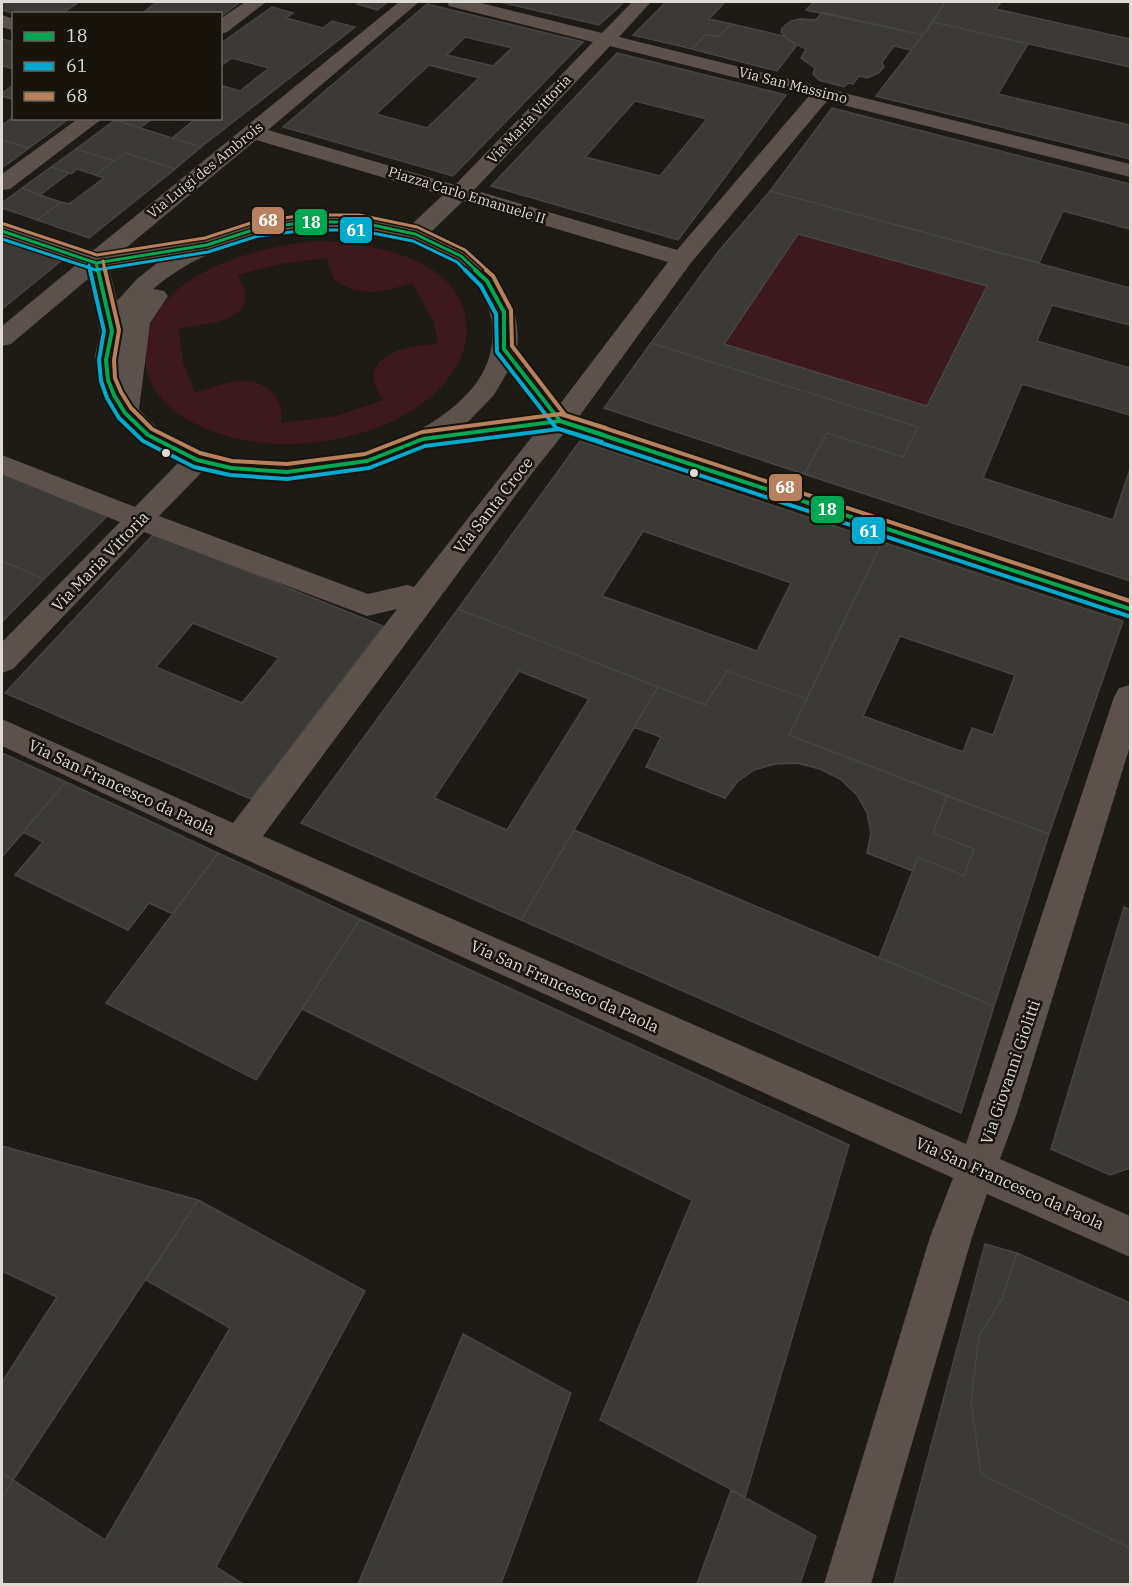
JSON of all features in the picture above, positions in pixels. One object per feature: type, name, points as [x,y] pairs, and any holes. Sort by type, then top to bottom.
[{"type":"street","points":[[222,26],[257,2]]},
{"type":"street","name":"Via Luigi des Ambrois","points":[[2,338],[96,263],[120,238],[410,2]]},
{"type":"street","name":"Via San Massimo","points":[[456,2],[1131,170]]},
{"type":"street","name":"Via Maria Vittoria","points":[[415,234],[459,193],[605,38],[642,2]]},
{"type":"street","name":"Via Santa Croce","points":[[239,841],[419,601],[560,421],[682,259],[823,93]]},
{"type":"street","points":[[2,184],[90,120]]},
{"type":"street","name":"Piazza Carlo Emanuele II","points":[[253,132],[682,259]]},
{"type":"street","points":[[2,231],[96,263],[207,245],[256,230],[307,222],[358,222],[415,234],[444,246],[475,267],[487,280],[504,312],[504,349],[498,368],[477,399],[450,424],[423,439],[367,461],[321,469],[261,472],[197,460],[148,435],[125,413],[108,380],[106,360],[112,331],[130,300],[144,285],[180,259],[207,245]]},
{"type":"street","points":[[125,413],[138,322],[147,306],[168,283],[218,254],[307,222]]},
{"type":"street","points":[[96,263],[112,331]]},
{"type":"street","points":[[321,469],[412,426],[449,402],[468,381],[486,346],[489,317],[475,267]]},
{"type":"street","points":[[504,349],[560,421]]},
{"type":"street","points":[[423,439],[560,421],[1131,609]]},
{"type":"street","name":"Via Maria Vittoria","points":[[2,661],[197,460]]},
{"type":"street","points":[[2,464],[140,520],[367,605],[407,596],[419,601]]},
{"type":"street","name":"Via Giovanni Giolitti","points":[[848,1584],[951,1237],[999,1113],[1131,697]]},
{"type":"street","name":"Via San Francesco da Paola","points":[[2,732],[239,841],[1131,1237]]},
{"type":"shaded area","points":[[798,234],[987,286],[927,406],[724,344]]},
{"type":"shaded area","points":[[318,241],[338,242],[385,250],[408,257],[447,281],[459,299],[466,320],[466,341],[453,372],[434,394],[410,412],[382,426],[352,436],[321,442],[289,444],[231,437],[196,424],[174,411],[157,393],[149,378],[146,356],[153,321],[167,300],[187,282],[212,268],[239,257],[294,244]],"holes":[[[327,258],[333,278],[352,289],[371,292],[412,283],[433,321],[438,341],[435,345],[409,347],[385,358],[377,365],[374,375],[375,387],[384,400],[336,416],[281,423],[282,414],[277,399],[272,392],[258,383],[234,382],[195,392],[183,362],[179,328],[221,321],[239,311],[245,303],[246,293],[238,275],[280,264]]]},
{"type":"building","points":[[2,2],[79,2],[64,12],[12,13],[2,10]]},
{"type":"building","points":[[157,2],[239,3],[222,16],[222,12],[144,12]]},
{"type":"building","points":[[360,2],[388,2],[377,10],[357,4]]},
{"type":"building","points":[[500,2],[624,2],[599,25]]},
{"type":"building","points":[[666,2],[725,2],[709,19],[732,24],[719,36],[705,35],[692,49],[633,35]]},
{"type":"building","points":[[814,2],[945,2],[923,35],[806,10]]},
{"type":"building","points":[[945,2],[1001,2],[996,9],[1130,39],[1130,67],[933,22]]},
{"type":"building","points":[[427,4],[583,42],[453,176],[283,127]],"holes":[[[465,37],[512,48],[493,66],[447,55]],[[429,65],[479,78],[427,128],[376,114]]]},
{"type":"building","points":[[272,7],[293,13],[286,18],[323,28],[332,21],[355,27],[201,147],[172,138],[194,120],[222,120],[222,86],[240,91],[269,68],[232,58],[222,65],[222,43]]},
{"type":"building","points":[[822,12],[923,35],[911,50],[894,46],[882,62],[884,67],[879,73],[867,78],[859,76],[853,84],[848,83],[844,87],[819,80],[813,74],[815,68],[801,58],[806,49],[789,41],[781,32],[782,28],[791,21],[816,20]]},
{"type":"building","points":[[933,22],[1028,44],[998,94],[1130,125],[1130,159],[876,96]]},
{"type":"building","points":[[732,24],[783,36],[797,45],[777,71],[692,49],[705,35],[719,36]]},
{"type":"building","points":[[2,39],[12,42],[12,68],[2,66]]},
{"type":"building","points":[[617,53],[786,95],[678,240],[491,186]],"holes":[[[635,101],[707,119],[660,176],[585,157]]]},
{"type":"building","points":[[12,86],[12,99],[2,96],[2,93]]},
{"type":"building","points":[[832,108],[1130,184],[1130,229],[1063,211],[1039,263],[770,191]]},
{"type":"building","points":[[12,118],[67,120],[29,148],[2,140],[2,125]]},
{"type":"building","points":[[115,120],[150,120],[140,128]]},
{"type":"building","points":[[115,120],[201,147],[175,169],[125,153],[114,161],[76,149]]},
{"type":"building","points":[[2,140],[29,148],[2,168]]},
{"type":"building","points":[[76,149],[114,161],[95,175],[77,169],[71,174],[51,167]]},
{"type":"building","points":[[125,153],[175,169],[89,238],[37,220],[61,202],[69,204],[104,178],[95,175]]},
{"type":"building","points":[[51,167],[69,173],[40,195],[22,188]]},
{"type":"building","points":[[22,188],[61,202],[37,220],[2,208],[2,203]]},
{"type":"building","points":[[770,191],[1130,288],[1130,325],[1052,305],[1037,341],[1130,368],[1130,415],[1022,384],[983,478],[1113,520],[1130,469],[1130,581],[804,474],[827,433],[903,457],[918,427],[651,343],[718,252]],"holes":[[[798,234],[987,286],[927,406],[724,344]]]},
{"type":"building","points":[[2,239],[62,260],[2,309]]},
{"type":"building","points":[[651,343],[918,427],[903,457],[827,433],[804,474],[604,408]]},
{"type":"building","points":[[580,441],[882,542],[807,699],[727,671],[705,705],[458,609]],"holes":[[[643,531],[791,583],[757,651],[602,596]]]},
{"type":"building","points":[[2,474],[107,516],[44,579],[2,561]]},
{"type":"building","points":[[154,534],[383,626],[251,799],[5,693]],"holes":[[[193,623],[279,658],[242,703],[156,667]]]},
{"type":"building","points":[[882,542],[1123,621],[1049,834],[789,735]],"holes":[[[900,636],[1015,675],[993,735],[972,728],[963,752],[863,716]]]},
{"type":"building","points":[[2,561],[44,579],[2,622]]},
{"type":"building","points":[[458,609],[658,687],[521,920],[301,823]],"holes":[[[519,671],[589,699],[507,830],[434,798]]]},
{"type":"building","points":[[727,671],[807,699],[789,735],[947,796],[933,833],[974,849],[964,876],[918,857],[913,871],[867,853],[871,833],[867,813],[857,795],[840,779],[820,769],[797,763],[775,764],[754,770],[737,782],[725,798],[646,767],[661,737],[634,727],[658,687],[705,705]]},
{"type":"building","points":[[2,753],[66,782],[2,857]]},
{"type":"building","points":[[66,782],[218,853],[173,914],[149,903],[128,930],[15,875],[43,842],[23,832]]},
{"type":"building","points":[[947,796],[1049,834],[994,1006],[879,958],[918,857],[964,876],[974,849],[933,833]]},
{"type":"building","points":[[574,830],[994,1006],[961,1113],[521,920]]},
{"type":"building","points":[[218,853],[360,919],[256,1080],[106,1003]]},
{"type":"building","points":[[1124,907],[1130,910],[1130,1168],[1110,1175],[1051,1149]]},
{"type":"building","points":[[360,919],[849,1145],[745,1497],[600,1420],[692,1200],[302,1009]]},
{"type":"building","points":[[2,1146],[198,1200],[13,1480],[2,1473],[2,1382],[57,1297],[2,1271]]},
{"type":"building","points":[[198,1200],[365,1291],[216,1567],[243,1584],[2,1584],[2,1499],[13,1480],[105,1540],[230,1328],[146,1280]]},
{"type":"building","points":[[985,1244],[1017,1253],[1002,1299],[979,1336],[971,1401],[981,1474],[1130,1548],[1130,1584],[894,1584]]},
{"type":"building","points":[[1017,1253],[1130,1303],[1130,1548],[981,1474],[971,1401],[979,1336],[1002,1299]]},
{"type":"building","points":[[463,1334],[571,1393],[501,1584],[358,1584]]},
{"type":"building","points":[[2,1473],[13,1480],[2,1499]]},
{"type":"building","points":[[731,1490],[816,1536],[800,1584],[697,1584]]},
{"type":"transit line","name":"68","points":[[4,224],[97,255],[205,238],[254,222],[306,215],[359,215],[417,227],[465,250],[493,276],[511,310],[512,346],[565,415],[1130,601]]},
{"type":"transit line","name":"18","points":[[2,231],[96,263],[207,245],[256,229],[307,222],[358,222],[415,234],[461,256],[487,281],[504,312],[504,349],[560,421],[1130,609]]},
{"type":"transit line","name":"61","points":[[2,239],[96,270],[208,252],[258,236],[308,230],[357,230],[413,241],[457,262],[481,286],[496,314],[497,352],[556,428],[1128,616]]},
{"type":"transit line","name":"68","points":[[103,261],[119,330],[114,360],[115,378],[121,392],[131,408],[152,429],[200,453],[232,461],[287,464],[365,454],[422,432],[560,414],[606,428]]},
{"type":"transit line","name":"18","points":[[96,263],[112,331],[106,360],[108,380],[114,395],[125,413],[148,435],[197,460],[231,468],[287,472],[367,461],[423,439],[560,421],[604,435]]},
{"type":"transit line","name":"61","points":[[89,265],[104,331],[99,360],[101,381],[107,398],[119,418],[143,441],[194,467],[230,475],[287,479],[369,468],[425,446],[559,429],[602,442]]}]
